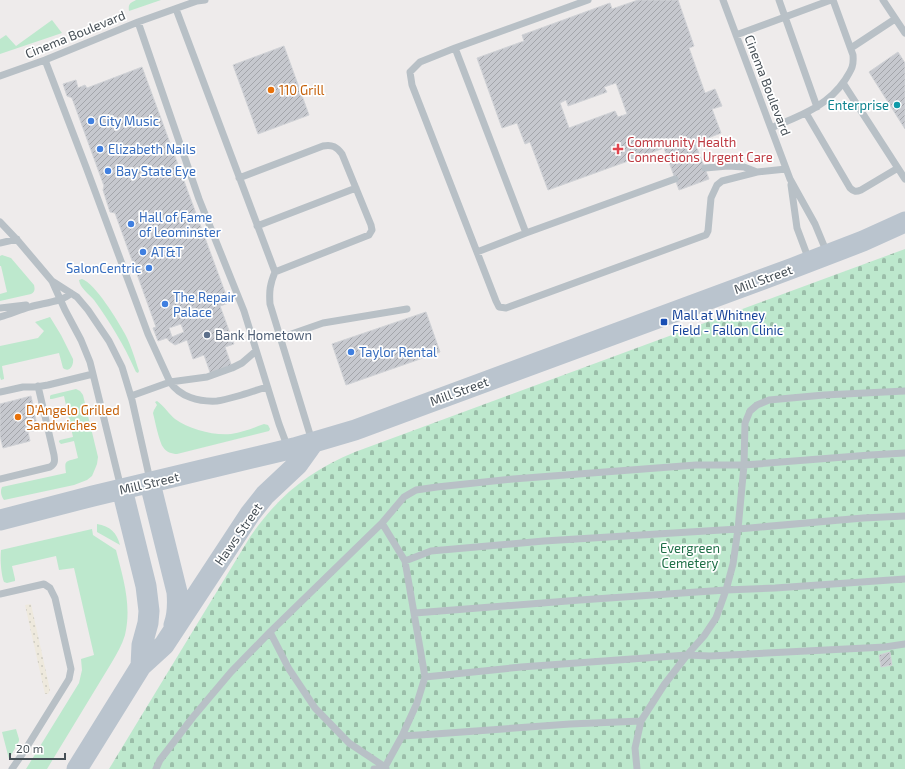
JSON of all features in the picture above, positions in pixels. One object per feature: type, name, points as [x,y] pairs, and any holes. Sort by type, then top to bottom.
[{"type":"main road","name":"Mill Street","points":[[0,520],[288,450],[355,430],[863,241],[905,222]]},
{"type":"main road","name":"Haws Street","points":[[77,769],[141,666],[164,645],[250,514],[265,496],[298,464],[313,443]]},
{"type":"main road","name":"Haws Street","points":[[150,483],[178,597],[178,613],[171,633]]},
{"type":"main road","name":"Haws Street","points":[[122,490],[148,599],[148,623],[142,645],[141,666]]},
{"type":"lane","name":"Cinema Boulevard","points":[[0,76],[45,60],[138,22],[197,1],[205,0]]},
{"type":"lane","points":[[588,0],[420,62],[410,72],[412,85],[476,252],[499,307],[506,308],[706,235],[709,225],[711,198],[717,185],[722,181],[757,172],[786,169]]},
{"type":"lane","name":"Cinema Boulevard","points":[[723,0],[790,179]]},
{"type":"lane","points":[[779,0],[816,107]]},
{"type":"lane","points":[[736,35],[832,0],[851,48],[853,55],[852,68],[843,83],[831,97],[806,113],[771,128]]},
{"type":"lane","points":[[883,0],[905,34]]},
{"type":"lane","points":[[176,9],[275,272],[270,284],[270,304],[313,443]]},
{"type":"lane","points":[[851,48],[895,19]]},
{"type":"lane","points":[[138,22],[199,198],[244,311],[288,450]]},
{"type":"lane","points":[[455,48],[526,233]]},
{"type":"lane","points":[[45,60],[92,181],[148,334],[170,382],[182,394],[189,397],[212,401],[226,399],[267,387]]},
{"type":"lane","points":[[843,83],[905,179]]},
{"type":"lane","points":[[806,113],[853,191],[855,192],[861,190],[898,168]]},
{"type":"lane","points":[[239,178],[328,145],[334,146],[342,154],[371,225],[372,230],[369,235],[275,272]]},
{"type":"lane","points":[[705,168],[728,166],[744,167],[757,172]]},
{"type":"lane","points":[[476,252],[675,179]]},
{"type":"lane","points":[[790,179],[815,224],[818,258]]},
{"type":"lane","points":[[790,179],[798,228],[818,258]]},
{"type":"lane","points":[[257,226],[356,188]]},
{"type":"lane","points":[[0,222],[17,239],[52,281],[77,297],[88,310],[109,342],[122,366],[126,377],[150,483]]},
{"type":"lane","points":[[0,244],[17,239]]},
{"type":"lane","points":[[52,281],[59,300],[81,340],[90,362],[122,490]]},
{"type":"lane","points":[[0,317],[59,300],[71,293]]},
{"type":"lane","points":[[0,308],[38,305]]},
{"type":"lane","points":[[280,338],[323,323],[407,309]]},
{"type":"lane","points":[[131,396],[170,382],[207,377],[232,368],[242,363],[256,351]]},
{"type":"lane","points":[[0,392],[23,387],[38,386],[93,374]]},
{"type":"lane","points":[[0,479],[50,467],[54,463],[54,455],[38,386]]},
{"type":"lane","points":[[637,769],[635,748],[641,721],[686,654],[704,636],[716,618],[726,590],[733,564],[738,529],[744,465],[745,423],[750,411],[757,405],[769,400],[824,395],[905,391]]},
{"type":"lane","points":[[156,769],[160,760],[197,712],[231,672],[382,523],[404,497],[416,490],[437,486],[513,478],[696,465],[744,465],[870,455],[905,454]]},
{"type":"lane","points":[[405,561],[431,551],[544,540],[738,529],[863,518],[905,516]]},
{"type":"lane","points":[[382,523],[405,561],[425,677],[417,703],[386,768]]},
{"type":"lane","points":[[415,613],[580,600],[905,579]]},
{"type":"lane","points":[[0,594],[44,584],[50,588],[56,598],[71,664],[69,679],[12,769]]},
{"type":"lane","points":[[270,632],[289,668],[315,708],[349,743],[386,768]]},
{"type":"lane","points":[[425,677],[521,667],[686,654],[710,656],[870,648],[905,644]]},
{"type":"lane","points":[[402,736],[570,724],[641,721]]},
{"type":"lane","points":[[374,769],[386,768]]},
{"type":"green space","points":[[136,0],[161,0],[129,11],[130,4]]},
{"type":"green space","points":[[52,20],[62,33],[0,54],[0,39],[6,35],[16,46]]},
{"type":"green space","name":"Evergreen Cemetery","points":[[905,249],[905,769],[109,769],[250,537],[283,497],[309,476],[338,459],[355,452]]},
{"type":"green space","points":[[2,255],[11,258],[34,285],[35,288],[31,294],[0,301],[0,294],[7,292],[0,266],[0,256]]},
{"type":"green space","points":[[82,279],[93,287],[122,328],[133,352],[139,371],[138,373],[136,372],[106,317],[94,300],[81,286],[79,280]]},
{"type":"green space","points":[[50,317],[73,359],[71,368],[67,370],[63,368],[59,353],[2,366],[4,379],[1,380],[0,346],[38,338],[44,331],[35,322]]},
{"type":"green space","points":[[76,389],[83,395],[98,457],[92,476],[87,480],[74,485],[4,500],[1,494],[2,487],[66,473],[66,463],[78,458],[74,441],[61,444],[59,442],[60,440],[73,437],[64,396],[50,399],[51,395]]},
{"type":"green space","points":[[157,401],[181,423],[210,433],[231,434],[264,424],[268,425],[270,429],[269,431],[173,454],[164,449],[159,436],[153,413],[157,405],[155,402]]},
{"type":"green space","points":[[97,524],[109,528],[117,537],[120,545],[97,532]]},
{"type":"green space","points":[[92,529],[93,535],[116,550],[126,592],[128,613],[125,635],[112,662],[47,769],[26,769],[79,683],[82,670],[81,659],[94,655],[74,568],[59,570],[56,556],[12,566],[15,581],[7,583],[4,582],[2,575],[1,550]]},
{"type":"green space","points":[[16,729],[19,741],[9,759],[2,732]]},
{"type":"sand","points":[[31,604],[50,690],[48,694],[45,694],[25,605]]},
{"type":"building","points":[[638,0],[678,0],[694,46],[689,48],[705,93],[715,89],[722,106],[712,109],[721,133],[695,143],[709,179],[679,190],[664,148],[548,190],[530,142],[525,144],[517,123],[502,128],[477,58],[524,41],[522,35],[610,3],[612,9]],"holes":[[[616,83],[627,114],[618,117],[615,111],[569,128],[560,103],[566,100],[568,106],[607,92],[604,87]]]},
{"type":"building","name":"110 Grill","points":[[284,46],[309,115],[258,134],[233,65]]},
{"type":"building","name":"Enterprise","points":[[898,52],[905,63],[905,129],[869,72]]},
{"type":"building","points":[[142,67],[229,303],[220,306],[234,344],[225,347],[232,367],[211,375],[204,355],[193,359],[187,340],[175,345],[167,338],[158,341],[153,328],[156,327],[115,213],[110,212],[103,190],[104,186],[72,98],[67,96],[63,84],[76,80],[78,88],[85,85],[87,88]],"holes":[[[181,324],[184,332],[172,337],[169,328]]]},
{"type":"building","points":[[426,312],[440,352],[346,385],[332,344]]},
{"type":"building","name":"D'Angelo Grilled Sandwiches","points":[[31,396],[38,430],[28,432],[30,441],[3,448],[0,436],[0,404]]},
{"type":"building","points":[[890,652],[892,665],[881,667],[879,655]]},
{"type":"place","name":"110 Grill","points":[[271,90]]},
{"type":"place","name":"Enterprise","points":[[897,105]]},
{"type":"place","name":"City Music","points":[[91,121]]},
{"type":"place","name":"Elizabeth Nails","points":[[100,149]]},
{"type":"place","name":"Community Health Connections Urgent Care","points":[[618,149]]},
{"type":"place","name":"Bay State Eye","points":[[108,171]]},
{"type":"place","name":"Hall of Fame of Leominster","points":[[131,224]]},
{"type":"place","name":"AT&T","points":[[143,252]]},
{"type":"place","name":"SalonCentric","points":[[149,268]]},
{"type":"place","name":"The Repair Palace","points":[[165,304]]},
{"type":"place","name":"Mall at Whitney Field - Fallon Clinic","points":[[664,322]]},
{"type":"place","name":"Bank Hometown","points":[[207,335]]},
{"type":"place","name":"Taylor Rental","points":[[351,352]]},
{"type":"place","name":"D'Angelo Grilled Sandwiches","points":[[18,417]]}]
